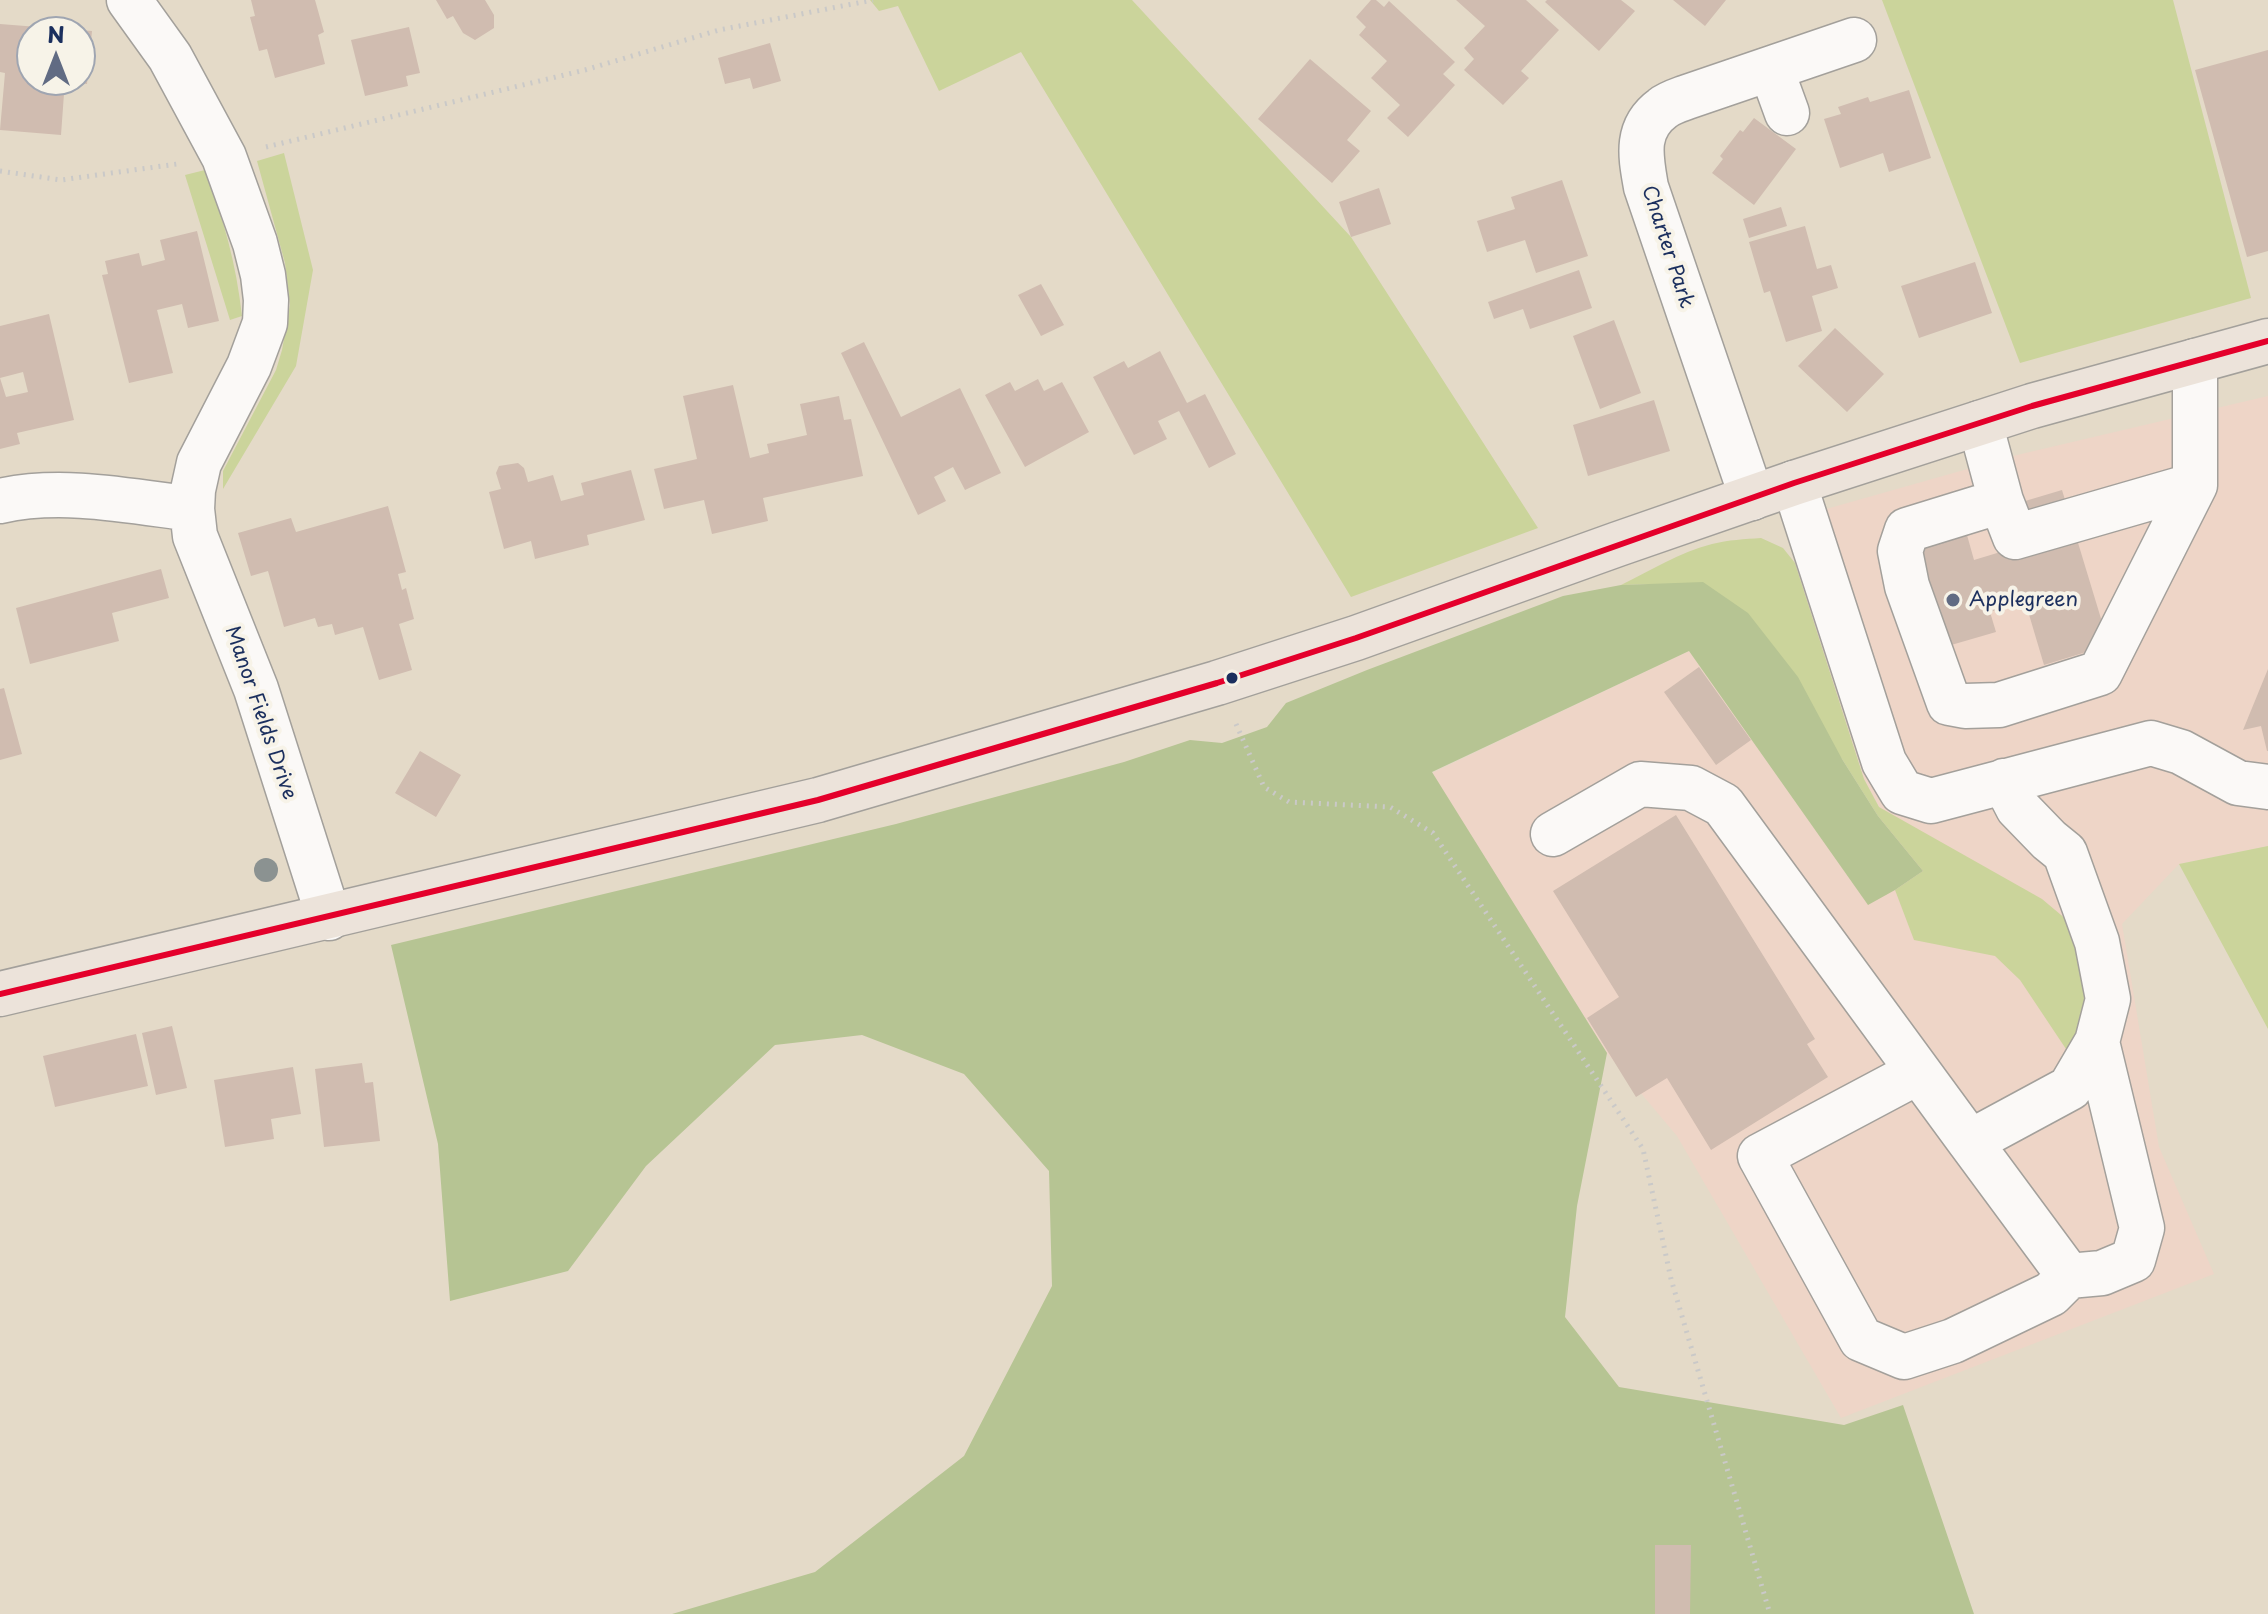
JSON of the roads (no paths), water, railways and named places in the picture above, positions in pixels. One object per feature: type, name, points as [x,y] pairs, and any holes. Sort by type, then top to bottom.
[{"type":"main road","points":[[0,994],[818,800],[1217,683],[1356,638],[1794,483],[2032,406],[2268,341]]},
{"type":"street","name":"Manor Fields Drive","points":[[130,0],[170,57],[224,157],[255,243],[263,275],[265,323],[249,366],[199,463],[192,509],[195,536],[256,689],[329,918]]},
{"type":"street","name":"Charter Park","points":[[1752,498],[1646,187],[1640,149],[1647,127],[1662,108],[1854,40]]},
{"type":"street","points":[[1771,69],[1787,113]]},
{"type":"street","points":[[2001,501],[1907,530],[1900,551],[1907,586],[1949,703],[1999,705],[2100,673],[2195,485],[2195,361]]},
{"type":"street","points":[[1980,423],[2001,501],[2015,537],[2195,485]]},
{"type":"street","points":[[1794,483],[1884,762],[1902,792],[1931,801],[2151,743],[2181,752],[2238,783],[2268,787]]},
{"type":"street","points":[[0,501],[61,495],[192,509]]},
{"type":"street","points":[[1970,1142],[2070,1088],[2097,1042],[2108,999],[2097,942],[2065,853],[2018,808],[2004,781]]},
{"type":"street","points":[[1553,834],[1640,784],[1691,788],[1723,805],[2069,1276]]},
{"type":"street","points":[[1918,1072],[1760,1156],[1861,1339],[1904,1357],[1953,1341],[2037,1301],[2051,1294],[2069,1276],[2102,1273],[2133,1260],[2142,1228],[2097,1042]]},
{"type":"place","name":"Applegreen","points":[[1953,600]]}]
